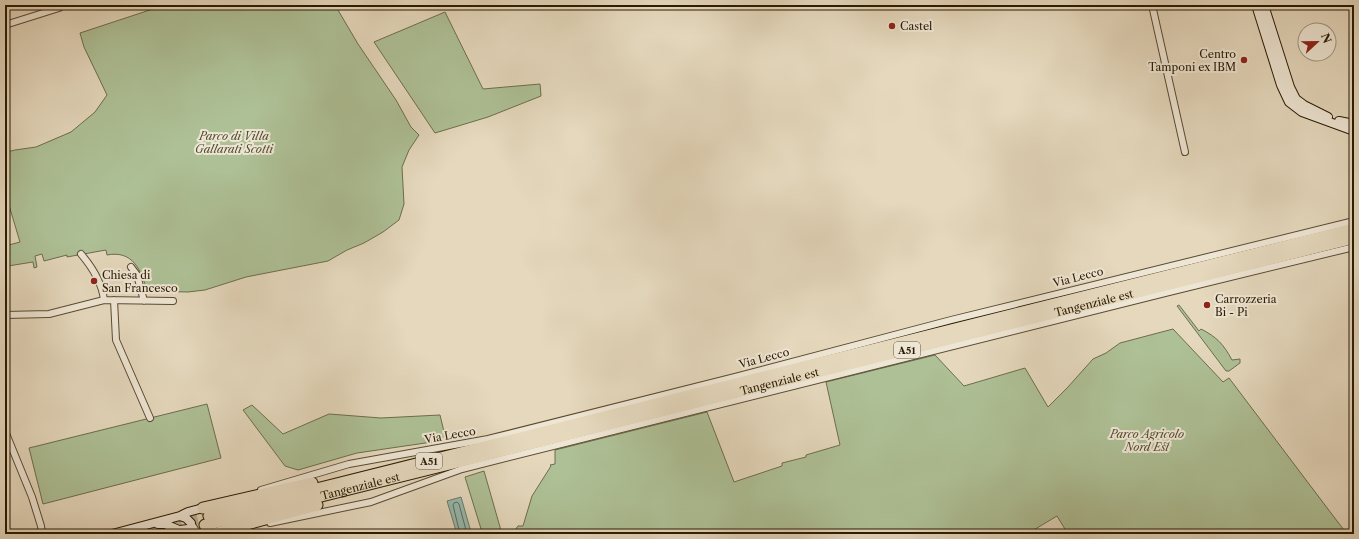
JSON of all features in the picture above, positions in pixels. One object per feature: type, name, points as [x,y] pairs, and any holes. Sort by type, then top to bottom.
[{"type":"highway","name":"Tangenziale est","points":[[419,468],[1354,229]]},
{"type":"highway","name":"Tangenziale est","points":[[206,521],[1354,238]]},
{"type":"highway","points":[[206,521],[367,470],[419,468]]},
{"type":"highway","points":[[219,532],[381,488],[419,468]]},
{"type":"street","points":[[1152,5],[1185,152]]},
{"type":"street","points":[[1256,5],[1281,84],[1289,102],[1302,112],[1354,131]]},
{"type":"street","points":[[1264,5],[1290,87],[1296,99],[1304,106],[1333,118],[1349,124],[1354,123]]},
{"type":"street","points":[[5,25],[59,8]]},
{"type":"street","name":"Via Lecco","points":[[206,521],[267,488],[349,464],[488,439],[739,376],[951,320],[1354,221]]},
{"type":"street","name":"Via Lecco","points":[[112,534],[180,516],[188,512],[206,521],[219,532],[371,502],[462,469],[1354,247]]},
{"type":"street","points":[[81,254],[94,271],[102,290],[104,300]]},
{"type":"street","points":[[131,267],[137,275],[144,300]]},
{"type":"street","points":[[5,315],[49,314],[104,300],[172,301]]},
{"type":"street","points":[[114,300],[116,340],[150,418]]},
{"type":"street","points":[[5,431],[26,481],[41,526],[42,534]]},
{"type":"street","points":[[191,523],[188,530],[182,531],[176,524],[180,516],[186,518],[191,523],[198,534]]},
{"type":"street","name":"Via Lecco","points":[[151,524],[165,524],[182,531]]},
{"type":"street","points":[[41,526],[46,534]]},
{"type":"green space","name":"Parco di Villa Gallarati Scotti","points":[[165,5],[240,5],[244,7],[252,5],[335,5],[358,44],[396,100],[411,127],[419,135],[409,150],[402,167],[404,204],[399,220],[383,232],[364,243],[347,250],[328,261],[246,277],[205,290],[188,292],[147,291],[139,269],[130,259],[116,254],[107,255],[106,250],[67,257],[67,255],[44,261],[42,254],[35,256],[37,267],[34,268],[33,262],[8,266],[6,269],[7,271],[5,272],[5,246],[20,242],[5,192],[5,155],[7,152],[36,147],[71,132],[95,112],[107,95],[84,47],[80,33]]},
{"type":"green space","points":[[445,12],[483,89],[540,84],[541,96],[488,117],[435,133],[374,42]]},
{"type":"green space","points":[[1179,305],[1199,331],[1201,329],[1216,338],[1232,360],[1240,359],[1240,363],[1229,371],[1226,371],[1177,306]]},
{"type":"green space","name":"Parco Agricolo Nord Est","points":[[1173,329],[1223,382],[1229,378],[1347,534],[1068,534],[1057,516],[1027,534],[512,534],[518,526],[523,526],[532,496],[551,466],[550,465],[555,464],[555,450],[707,412],[734,482],[782,466],[782,463],[806,457],[806,455],[840,445],[826,382],[935,355],[964,386],[1025,368],[1048,407],[1093,359],[1106,353],[1120,343]]},
{"type":"green space","points":[[207,404],[221,458],[43,504],[29,448]]},
{"type":"green space","points":[[252,405],[283,434],[329,414],[381,418],[440,415],[446,440],[357,453],[298,470],[285,466],[243,410]]},
{"type":"green space","points":[[484,471],[502,534],[480,534],[482,532],[465,477]]},
{"type":"water","points":[[461,497],[471,532],[457,534],[447,501]]},
{"type":"tunnel","points":[[139,534],[209,516]]},
{"type":"tunnel","points":[[171,534],[205,525]]},
{"type":"place","name":"Castel","points":[[892,26]]},
{"type":"place","name":"Centro Tamponi ex IBM","points":[[1244,60]]},
{"type":"place","name":"Chiesa di San Francesco","points":[[94,281]]},
{"type":"place","name":"Carrozzeria Bi - Pi","points":[[1207,305]]}]
